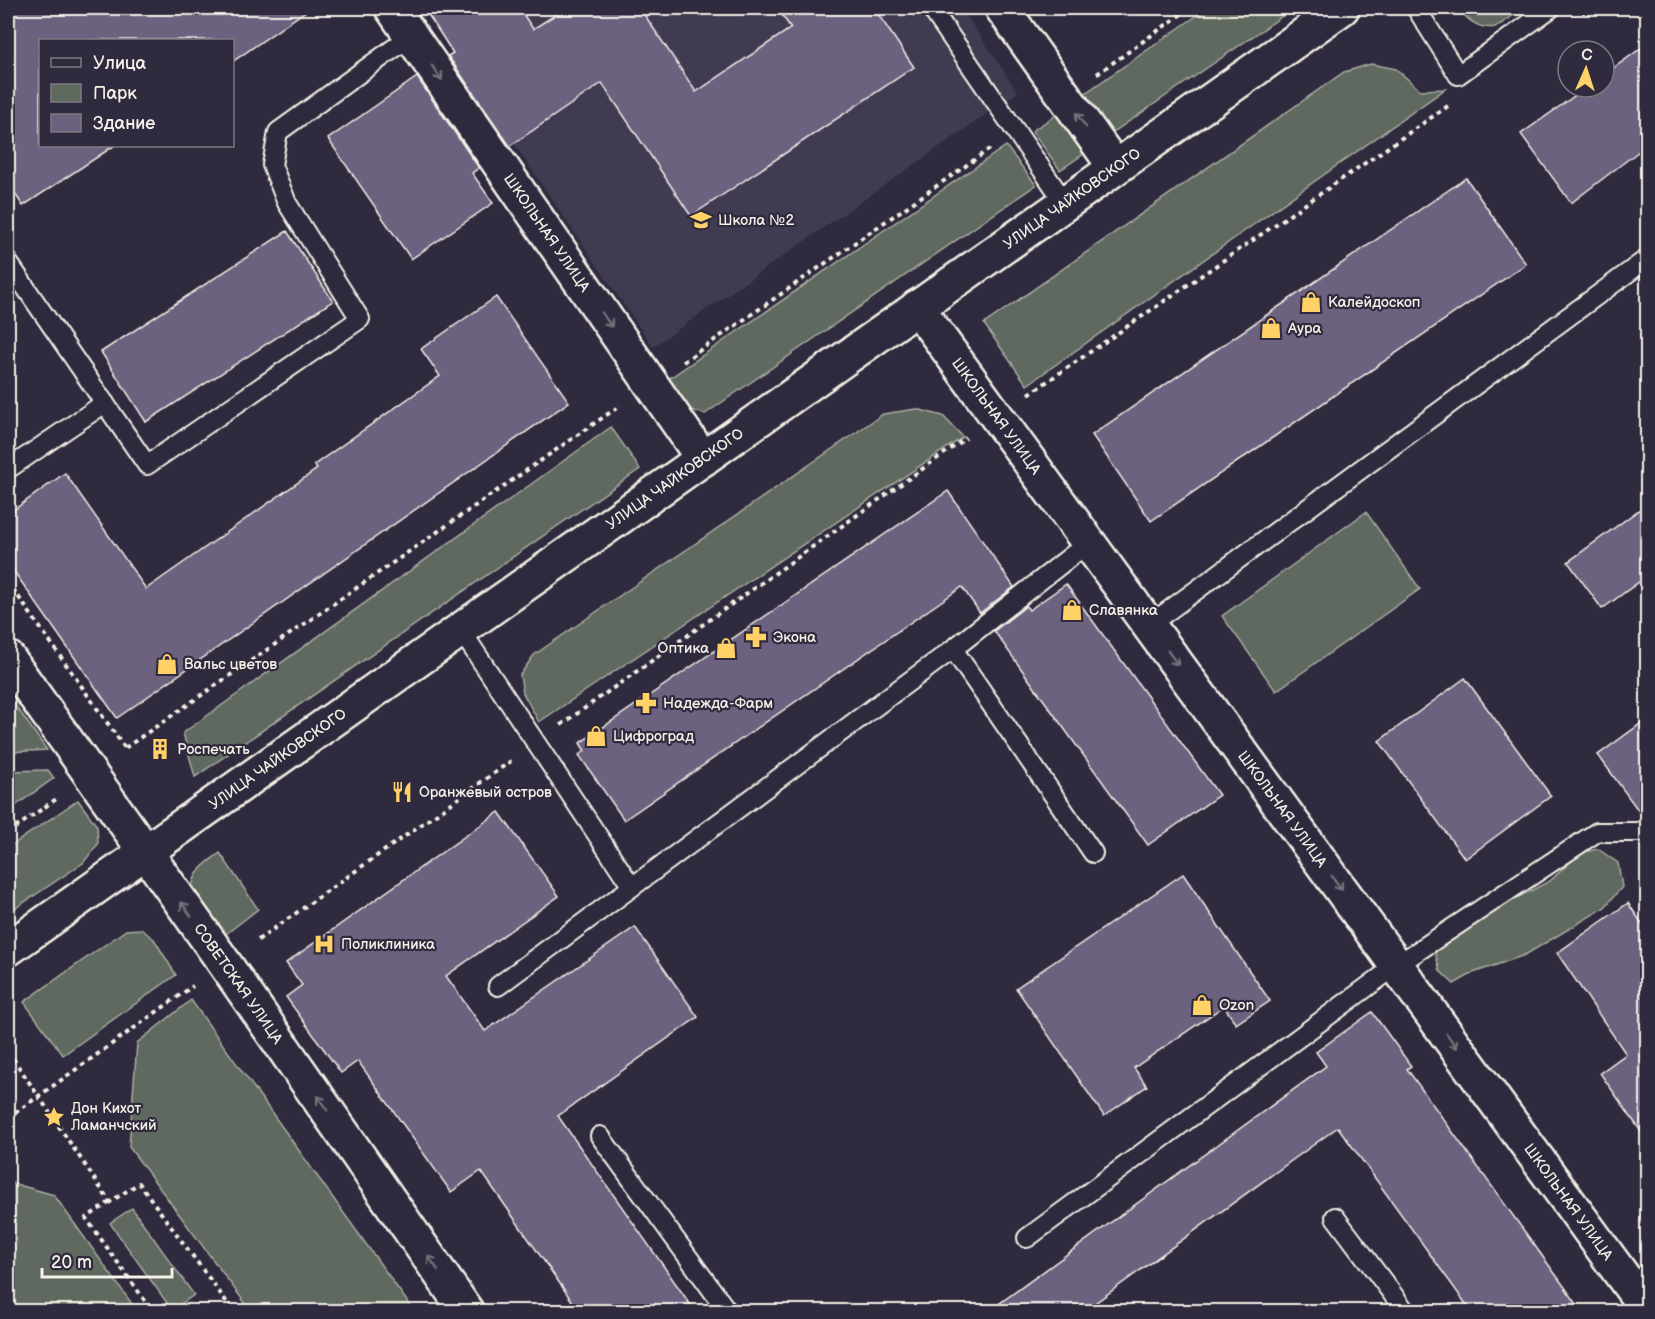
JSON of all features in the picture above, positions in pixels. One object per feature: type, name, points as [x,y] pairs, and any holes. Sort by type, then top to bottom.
[{"type":"street","name":"ШКОЛЬНАЯ УЛИЦА","points":[[392,8],[703,459]]},
{"type":"street","points":[[1002,8],[1115,167]]},
{"type":"street","name":"УЛИЦА ЧАЙКОВСКОГО","points":[[8,949],[1342,8]]},
{"type":"street","name":"ШКОЛЬНАЯ УЛИЦА","points":[[917,307],[1647,1311]]},
{"type":"street","name":"СОВЕТСКАЯ УЛИЦА","points":[[8,658],[467,1311]]},
{"type":"lane","points":[[931,8],[1065,203]]},
{"type":"lane","points":[[1416,8],[1458,75],[1551,8]]},
{"type":"lane","points":[[8,262],[147,465],[360,319],[287,203],[272,165],[279,132],[411,36]]},
{"type":"lane","points":[[1149,625],[1647,258]]},
{"type":"lane","points":[[8,469],[105,403]]},
{"type":"lane","points":[[498,986],[953,650],[1089,542]]},
{"type":"lane","points":[[460,629],[534,744],[632,887]]},
{"type":"lane","points":[[953,650],[1093,853]]},
{"type":"lane","points":[[1027,1238],[1397,965],[1597,832],[1640,832],[1647,827]]},
{"type":"lane","points":[[600,1136],[728,1311]]},
{"type":"lane","points":[[1335,1217],[1407,1311]]},
{"type":"path","points":[[1580,14],[1590,8]]},
{"type":"path","points":[[8,1118],[997,416],[1454,101]]},
{"type":"path","points":[[8,1051],[37,1098],[110,1202]]},
{"type":"path","points":[[153,1311],[86,1218],[139,1183],[234,1311]]},
{"type":"shaded area","name":"Школа №2","points":[[421,8],[961,8],[1018,92],[653,347]]},
{"type":"green space","points":[[1208,8],[1294,8],[1112,133],[1084,94]]},
{"type":"green space","points":[[1460,8],[1523,8],[1502,23],[1490,28],[1474,23]]},
{"type":"green space","points":[[1371,64],[1396,69],[1420,90],[1445,89],[1027,385],[984,324],[1344,72]]},
{"type":"green space","points":[[1065,109],[1091,149],[1060,170],[1032,131]]},
{"type":"green space","points":[[1006,146],[1036,185],[705,414],[683,408],[667,380]]},
{"type":"green space","points":[[916,409],[943,416],[963,437],[539,722],[523,693],[520,675],[534,655],[883,414]]},
{"type":"green space","points":[[611,427],[640,469],[195,777],[183,733]]},
{"type":"green space","points":[[1366,512],[1420,589],[1276,691],[1222,616]]},
{"type":"green space","points":[[8,695],[47,750],[8,752]]},
{"type":"green space","points":[[48,770],[54,778],[8,811],[8,771]]},
{"type":"green space","points":[[78,800],[97,826],[98,844],[83,863],[8,913],[8,848]]},
{"type":"green space","points":[[1598,849],[1618,863],[1622,887],[1604,908],[1525,955],[1473,973],[1454,984],[1440,971],[1435,952],[1472,921],[1550,881],[1580,853]]},
{"type":"green space","points":[[220,853],[258,909],[222,937],[191,893],[197,874]]},
{"type":"green space","points":[[141,929],[154,939],[176,975],[63,1055],[24,1002],[126,930]]},
{"type":"green space","points":[[191,1000],[414,1311],[251,1311],[129,1147],[137,1043]]},
{"type":"green space","points":[[8,1182],[54,1195],[137,1311],[8,1311]]},
{"type":"green space","points":[[132,1208],[194,1295],[172,1310],[110,1223]]},
{"type":"building","points":[[8,8],[310,8],[234,61],[234,39],[39,39],[39,147],[112,147],[23,206],[8,183]]},
{"type":"building","points":[[424,8],[519,8],[533,29],[566,8],[640,8],[696,92],[791,28],[777,8],[874,8],[914,67],[691,216],[602,83],[510,146],[448,56],[453,53]]},
{"type":"building","points":[[1647,44],[1647,145],[1571,203],[1521,134],[1570,99],[1616,99],[1616,66]]},
{"type":"building","points":[[417,77],[479,168],[472,173],[493,203],[411,259],[328,139]]},
{"type":"building","points":[[1466,178],[1526,264],[1151,521],[1092,435]]},
{"type":"building","points":[[287,231],[333,301],[146,422],[101,352]]},
{"type":"building","points":[[496,297],[569,402],[117,718],[8,563],[8,514],[65,473],[146,589],[317,469],[314,465],[440,376],[421,349]]},
{"type":"building","points":[[948,491],[1014,587],[980,613],[962,587],[624,820],[579,755],[585,751],[580,743]]},
{"type":"building","points":[[1647,504],[1647,576],[1602,609],[1568,562]]},
{"type":"building","points":[[1066,584],[1219,795],[1148,845],[994,631],[1026,606],[1029,610]]},
{"type":"building","points":[[1465,678],[1551,796],[1465,859],[1379,741]]},
{"type":"building","points":[[1647,719],[1647,816],[1643,817],[1598,755]]},
{"type":"building","points":[[499,812],[559,896],[446,976],[485,1031],[635,927],[698,1017],[558,1116],[695,1311],[579,1311],[481,1171],[451,1192],[358,1061],[341,1073],[286,997],[302,985],[286,963]]},
{"type":"building","points":[[1183,874],[1270,1001],[1236,1024],[1224,1006],[1134,1068],[1147,1086],[1104,1116],[1016,988]]},
{"type":"building","points":[[1628,903],[1647,931],[1647,1140],[1600,1073],[1626,1054],[1557,953]]},
{"type":"building","points":[[1372,1012],[1411,1066],[1407,1069],[1582,1311],[1471,1311],[1338,1127],[1084,1311],[989,1311],[1326,1066],[1316,1052]]},
{"type":"place","name":"Школа №2","points":[[701,220]]},
{"type":"place","name":"Калейдоскоп","points":[[1311,302]]},
{"type":"place","name":"Аура","points":[[1271,328]]},
{"type":"place","name":"Славянка","points":[[1072,610]]},
{"type":"place","name":"Экона","points":[[756,637]]},
{"type":"place","name":"Оптика","points":[[726,648]]},
{"type":"place","name":"Вальс цветов","points":[[167,664]]},
{"type":"place","name":"Надежда-Фарм","points":[[646,703]]},
{"type":"place","name":"Цифроград","points":[[596,736]]},
{"type":"place","name":"Роспечать","points":[[160,749]]},
{"type":"place","name":"Оранжевый остров","points":[[402,792]]},
{"type":"place","name":"Поликлиника","points":[[324,944]]},
{"type":"place","name":"Ozon","points":[[1202,1005]]},
{"type":"place","name":"Дон Кихот Ламанчский","points":[[54,1117]]}]
